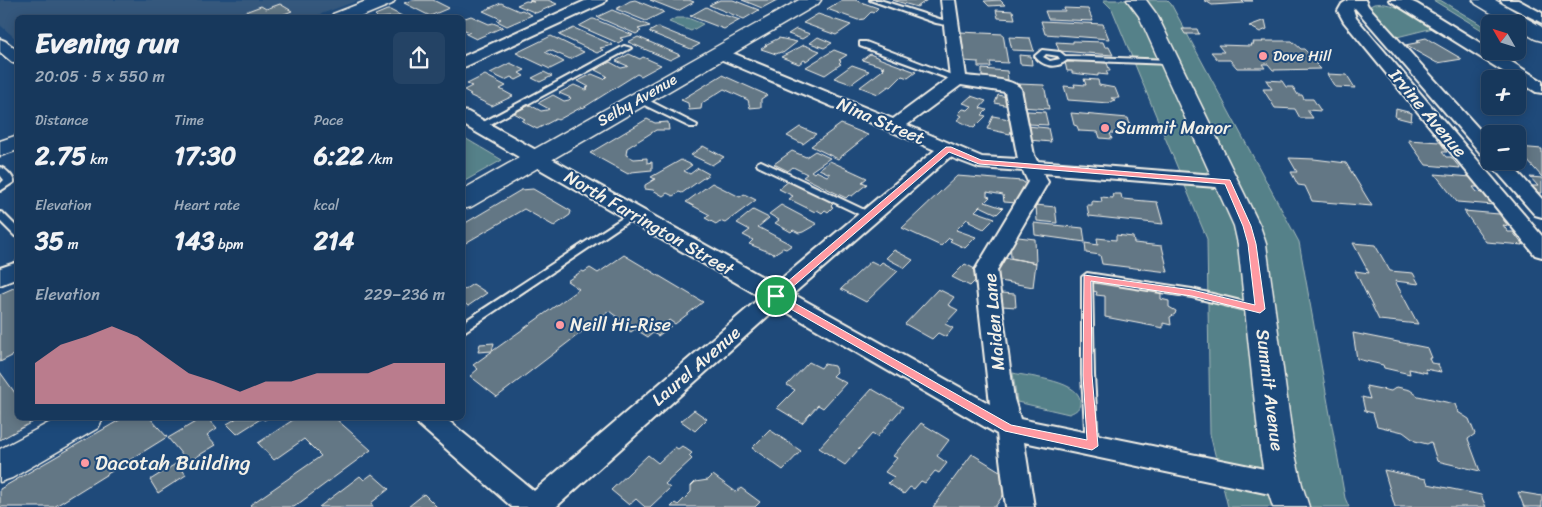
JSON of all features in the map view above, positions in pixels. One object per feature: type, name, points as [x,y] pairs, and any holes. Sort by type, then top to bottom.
[{"type":"main road","points":[[348,15],[386,0]]},
{"type":"main road","name":"Selby Avenue","points":[[465,199],[812,0]]},
{"type":"main road","name":"Summit Avenue","points":[[1136,0],[1148,15],[1247,226],[1252,244],[1277,450],[1287,496]]},
{"type":"main road","points":[[1474,2],[1489,15]]},
{"type":"main road","points":[[1474,2],[1542,35]]},
{"type":"main road","points":[[1526,40],[1542,49]]},
{"type":"main road","points":[[0,149],[15,143]]},
{"type":"main road","points":[[0,467],[82,420]]},
{"type":"street","points":[[465,62],[599,0]]},
{"type":"street","points":[[895,126],[958,79],[948,0]]},
{"type":"street","name":"Irvine Avenue","points":[[1481,142],[1362,8],[1358,0],[1347,7],[1346,11],[1349,18],[1542,250]]},
{"type":"street","points":[[1396,0],[1412,7],[1542,88]]},
{"type":"street","points":[[1508,0],[1542,19]]},
{"type":"street","points":[[0,44],[15,56]]},
{"type":"street","name":"Nina Street","points":[[719,53],[979,162],[1228,182]]},
{"type":"street","name":"Maiden Lane","points":[[958,79],[973,83],[1005,86],[1013,89],[1025,155],[1038,182],[986,270],[1001,399],[1009,428],[1020,507]]},
{"type":"street","name":"North Farrington Street","points":[[471,121],[1009,428],[1092,446],[1287,496]]},
{"type":"street","name":"Laurel Avenue","points":[[534,507],[948,149]]},
{"type":"street","points":[[1506,170],[1542,211]]},
{"type":"street","points":[[0,277],[15,270]]},
{"type":"street","points":[[430,420],[534,507]]},
{"type":"lane","points":[[873,0],[938,22],[952,24]]},
{"type":"lane","points":[[863,44],[958,79]]},
{"type":"lane","points":[[471,121],[627,48]]},
{"type":"lane","points":[[1064,58],[1170,62]]},
{"type":"lane","points":[[639,99],[693,124]]},
{"type":"lane","points":[[761,164],[870,216]]},
{"type":"lane","points":[[0,170],[9,182],[0,188]]},
{"type":"lane","points":[[465,327],[633,214]]},
{"type":"lane","points":[[0,215],[15,231]]},
{"type":"lane","points":[[1092,446],[1088,375],[1087,277],[1192,293],[1260,309]]},
{"type":"shaded area","points":[[0,0],[359,0],[318,15],[15,15],[15,38],[0,25]]},
{"type":"green space","points":[[1103,0],[1167,0],[1171,4],[1299,242],[1345,498],[1349,507],[1228,507],[1210,434],[1207,239],[1112,9]]},
{"type":"green space","points":[[1433,0],[1440,0],[1481,25],[1481,29]]},
{"type":"green space","points":[[1374,4],[1397,7],[1433,28],[1397,37],[1370,6]]},
{"type":"green space","points":[[676,18],[688,18],[703,24],[691,31],[669,22]]},
{"type":"green space","points":[[465,138],[502,160],[465,181]]},
{"type":"green space","points":[[1013,373],[1065,385],[1074,390],[1079,396],[1079,408],[1069,414],[1017,402]]},
{"type":"building","points":[[412,0],[433,0],[449,8],[428,15],[404,3]]},
{"type":"building","points":[[529,0],[548,0],[557,4],[536,13],[517,5],[526,1],[534,2]]},
{"type":"building","points":[[635,0],[664,12],[646,21],[616,9]]},
{"type":"building","points":[[650,0],[689,0],[694,2],[678,11]]},
{"type":"building","points":[[720,0],[733,0],[759,10],[744,19],[709,5]]},
{"type":"building","points":[[742,0],[777,0],[762,8]]},
{"type":"building","points":[[842,0],[855,0],[878,8],[864,19],[858,20],[827,9]]},
{"type":"building","points":[[892,0],[927,0],[917,7]]},
{"type":"building","points":[[1000,0],[1005,5],[989,6],[984,1]]},
{"type":"building","points":[[1204,0],[1252,0],[1253,1],[1212,5]]},
{"type":"building","points":[[501,3],[532,15],[507,26],[497,21],[501,19],[483,11]]},
{"type":"building","points":[[280,4],[292,11],[282,15],[237,15],[261,6],[266,9]]},
{"type":"building","points":[[706,7],[740,20],[724,29],[690,16]]},
{"type":"building","points":[[1064,8],[1088,9],[1093,21],[1048,19],[1045,11],[1065,11]]},
{"type":"building","points":[[390,10],[400,15],[375,15]]},
{"type":"building","points":[[612,10],[650,26],[638,29],[641,31],[636,34],[597,17]]},
{"type":"building","points":[[996,10],[1013,11],[1015,19],[998,18]]},
{"type":"building","points":[[818,14],[851,25],[836,35],[803,23]]},
{"type":"building","points":[[471,16],[489,24],[493,23],[503,27],[476,39],[466,34],[470,32],[465,30],[465,18]]},
{"type":"building","points":[[592,19],[633,35],[620,38],[623,40],[618,43],[579,26]]},
{"type":"building","points":[[1265,20],[1267,29],[1260,32],[1249,26]]},
{"type":"building","points":[[1041,21],[1103,24],[1109,39],[1045,34]]},
{"type":"building","points":[[658,27],[700,44],[691,49],[649,32]]},
{"type":"building","points":[[574,28],[613,45],[600,48],[603,50],[597,53],[559,35]]},
{"type":"building","points":[[796,29],[810,34],[802,39],[788,34]]},
{"type":"building","points":[[1182,29],[1197,29],[1199,34],[1185,34]]},
{"type":"building","points":[[960,32],[1003,34],[1008,63],[990,62],[991,67],[978,67],[978,62],[963,61]]},
{"type":"building","points":[[551,36],[584,52],[570,59],[550,50],[545,52],[564,62],[550,69],[516,53]]},
{"type":"building","points":[[638,37],[680,55],[670,60],[628,42]]},
{"type":"building","points":[[818,37],[832,43],[824,48],[810,43]]},
{"type":"building","points":[[1009,37],[1030,38],[1034,51],[1012,50]]},
{"type":"building","points":[[779,38],[797,42],[783,53],[776,54],[761,49],[767,45],[765,45]]},
{"type":"building","points":[[1426,38],[1462,59],[1437,63],[1405,45],[1421,42],[1417,40]]},
{"type":"building","points":[[1073,41],[1103,42],[1105,47],[1109,47],[1113,55],[1059,51],[1056,42],[1073,43]]},
{"type":"building","name":"Dove Hill","points":[[1292,41],[1301,49],[1304,49],[1318,63],[1315,63],[1321,69],[1273,70],[1268,64],[1262,64],[1265,68],[1237,68],[1230,60],[1218,60],[1211,52],[1224,52],[1218,45],[1252,46],[1250,44],[1254,44],[1253,42]]},
{"type":"building","points":[[804,45],[820,51],[799,64],[781,57]]},
{"type":"building","points":[[834,50],[847,55],[839,60],[841,64],[825,75],[806,67]]},
{"type":"building","points":[[629,54],[640,59],[643,57],[661,65],[641,76],[637,74],[583,108],[537,129],[522,121],[525,119],[514,113],[530,105],[541,111],[547,110],[549,109],[538,103],[553,95],[564,101],[569,100],[571,98],[559,93],[574,85],[586,90],[588,89],[586,88],[589,87],[578,81],[592,74],[604,79],[607,76],[595,70],[610,62],[621,68],[626,67],[628,66],[616,61]]},
{"type":"building","points":[[870,54],[916,72],[908,78],[902,76],[891,87],[889,86],[878,94],[860,87],[884,69],[881,68],[884,67],[862,60]]},
{"type":"building","points":[[1019,55],[1031,56],[1032,65],[1020,64]]},
{"type":"building","points":[[1073,60],[1107,63],[1110,71],[1106,71],[1108,75],[1098,74],[1098,76],[1072,73],[1072,71],[1067,71],[1065,62],[1074,62]]},
{"type":"building","points":[[510,63],[525,70],[519,73],[524,76],[516,80],[511,77],[505,80],[490,73]]},
{"type":"building","points":[[852,65],[869,71],[851,84],[834,78]]},
{"type":"building","points":[[982,69],[1007,71],[1008,80],[982,78]]},
{"type":"building","points":[[544,72],[552,76],[540,82],[532,78]]},
{"type":"building","points":[[1327,74],[1347,75],[1355,88],[1335,87]]},
{"type":"building","points":[[485,75],[506,86],[500,89],[513,96],[492,106],[469,95],[471,94],[465,90],[472,86],[467,84]]},
{"type":"building","points":[[722,75],[767,95],[761,99],[761,107],[750,108],[748,100],[724,89],[702,103],[701,109],[689,110],[688,103],[681,100]]},
{"type":"building","points":[[1084,79],[1098,80],[1099,85],[1115,88],[1119,98],[1111,98],[1115,100],[1109,103],[1068,100],[1064,86],[1075,87],[1074,84],[1086,85]]},
{"type":"building","points":[[1266,80],[1282,81],[1286,87],[1293,87],[1298,95],[1302,95],[1304,99],[1313,99],[1321,111],[1307,110],[1313,118],[1300,118],[1295,109],[1275,108],[1263,89],[1272,89]]},
{"type":"building","points":[[1018,84],[1044,85],[1049,109],[1021,107]]},
{"type":"building","points":[[998,95],[1012,98],[1009,106],[995,103]]},
{"type":"building","points":[[971,96],[986,101],[980,108],[987,110],[982,115],[986,116],[974,128],[957,120],[962,116],[958,114],[963,109],[968,110],[972,106],[963,103]]},
{"type":"building","points":[[1396,109],[1412,113],[1411,121],[1395,117]]},
{"type":"building","points":[[1027,111],[1045,112],[1048,125],[1029,124]]},
{"type":"building","name":"Summit Manor","points":[[1071,113],[1128,118],[1133,134],[1110,133],[1112,139],[1100,138],[1098,132],[1079,131],[1077,126],[1074,125]]},
{"type":"building","points":[[993,116],[1014,120],[1010,134],[987,129]]},
{"type":"building","points":[[647,119],[655,123],[668,122],[669,130],[656,130],[627,148],[626,155],[634,159],[647,158],[647,163],[652,162],[652,170],[628,174],[590,153]]},
{"type":"building","points":[[841,124],[868,135],[838,159],[811,146]]},
{"type":"building","points":[[1027,126],[1048,128],[1051,142],[1029,140]]},
{"type":"building","points":[[800,127],[816,134],[803,144],[787,136]]},
{"type":"building","points":[[1408,140],[1440,142],[1447,152],[1442,152],[1446,157],[1451,157],[1460,168],[1426,165]]},
{"type":"building","points":[[703,146],[724,157],[712,165],[691,155]]},
{"type":"building","points":[[1526,148],[1542,149],[1542,177],[1526,159]]},
{"type":"building","points":[[792,151],[806,157],[815,151],[830,158],[811,171],[814,173],[816,171],[827,176],[830,174],[819,169],[830,161],[867,178],[862,182],[867,184],[852,196],[849,195],[846,198],[803,177],[807,174],[793,167],[788,171],[774,164]]},
{"type":"building","points":[[1289,158],[1346,163],[1372,206],[1312,201],[1305,186],[1298,185],[1291,172],[1297,172]]},
{"type":"building","points":[[681,160],[692,165],[684,171],[690,174],[698,168],[709,174],[682,193],[679,192],[673,196],[667,193],[663,196],[653,190],[645,189],[645,185],[655,179],[651,177]]},
{"type":"building","points":[[1435,174],[1471,177],[1479,187],[1473,187],[1477,192],[1484,193],[1494,205],[1457,202]]},
{"type":"building","points":[[957,176],[1022,181],[1029,186],[1023,190],[1023,196],[1017,203],[1004,202],[1003,195],[987,192],[987,196],[990,197],[985,202],[1003,208],[997,214],[980,206],[975,211],[995,218],[984,229],[969,222],[970,220],[967,219],[956,230],[976,237],[965,248],[950,241],[952,239],[949,238],[941,246],[902,228]]},
{"type":"building","points":[[1530,177],[1542,178],[1542,193],[1539,193],[1532,186],[1538,186]]},
{"type":"building","points":[[790,180],[835,202],[831,206],[833,207],[828,212],[825,210],[822,213],[817,210],[815,212],[789,199],[793,196],[779,189]]},
{"type":"building","points":[[712,183],[740,197],[744,194],[756,200],[725,223],[720,221],[716,224],[705,218],[710,215],[686,202]]},
{"type":"building","points":[[533,189],[571,211],[570,215],[554,226],[524,209],[465,243],[465,223],[521,190]]},
{"type":"building","points":[[1112,194],[1121,194],[1122,199],[1157,202],[1163,224],[1089,216],[1087,205],[1092,205],[1092,201],[1102,202],[1101,197],[1113,198]]},
{"type":"building","points":[[781,205],[817,224],[803,232],[799,233],[793,230],[791,232],[775,223],[779,220],[769,214]]},
{"type":"building","points":[[1036,205],[1055,207],[1057,223],[1037,221]]},
{"type":"building","points":[[753,210],[769,218],[758,227],[792,245],[774,254],[749,244],[753,240],[743,235],[750,230],[737,223]]},
{"type":"building","points":[[1464,211],[1499,214],[1508,226],[1503,225],[1508,232],[1513,232],[1523,245],[1486,242]]},
{"type":"building","points":[[1034,223],[1083,228],[1085,242],[1035,235]]},
{"type":"building","points":[[1116,235],[1133,237],[1134,243],[1162,246],[1168,272],[1102,264],[1100,255],[1086,253],[1085,243],[1098,245],[1097,238],[1116,240]]},
{"type":"building","points":[[1010,236],[1035,239],[1036,263],[1011,258]]},
{"type":"building","points":[[1353,243],[1375,245],[1390,271],[1413,273],[1419,284],[1395,281],[1418,324],[1379,320],[1355,271],[1369,273]]},
{"type":"building","points":[[894,250],[913,260],[905,268],[886,258]]},
{"type":"building","name":"Neill Hi-Rise","points":[[624,255],[703,302],[675,324],[669,320],[666,323],[671,326],[658,336],[653,333],[648,337],[635,329],[631,332],[617,323],[621,320],[609,311],[497,397],[470,376],[478,369],[473,365],[579,289],[567,281],[590,268],[598,273]]},
{"type":"building","points":[[998,256],[1036,263],[1033,287],[995,280]]},
{"type":"building","points":[[871,261],[879,265],[882,262],[898,271],[866,302],[841,289]]},
{"type":"building","points":[[965,264],[983,273],[970,286],[952,277]]},
{"type":"building","points":[[1097,281],[1161,293],[1161,299],[1169,301],[1169,307],[1176,311],[1170,317],[1171,325],[1163,323],[1163,328],[1105,317],[1105,296],[1096,295],[1097,292],[1090,290],[1091,282]]},
{"type":"building","points":[[473,284],[487,293],[468,306],[465,304],[465,289]]},
{"type":"building","points":[[15,287],[15,354],[0,362],[0,294]]},
{"type":"building","points":[[938,289],[954,297],[948,305],[958,310],[945,324],[953,328],[946,337],[938,333],[932,339],[905,324]]},
{"type":"building","points":[[1001,293],[1015,294],[1016,307],[1002,306]]},
{"type":"building","points":[[1353,333],[1428,348],[1432,358],[1429,358],[1431,363],[1438,364],[1441,372],[1425,369],[1427,373],[1409,369],[1410,374],[1357,359]]},
{"type":"building","points":[[494,343],[492,351],[478,352],[480,344]]},
{"type":"building","points":[[809,362],[821,368],[824,364],[834,366],[837,372],[833,376],[846,383],[823,408],[818,405],[802,423],[777,408],[795,390],[787,385]]},
{"type":"building","points":[[0,372],[15,393],[15,420],[34,421],[0,440]]},
{"type":"building","points":[[1366,386],[1391,391],[1397,387],[1410,390],[1418,396],[1455,404],[1458,412],[1469,419],[1475,434],[1468,439],[1480,471],[1437,461],[1431,442],[1427,444],[1415,441],[1403,432],[1377,426],[1373,413],[1365,411],[1362,397],[1370,399]]},
{"type":"building","points":[[872,389],[903,407],[877,437],[872,434],[845,465],[819,448]]},
{"type":"building","points":[[694,410],[707,419],[695,431],[681,421]]},
{"type":"building","name":"Dacotah Building","points":[[120,420],[152,420],[167,437],[54,507],[0,507],[0,489]]},
{"type":"building","points":[[199,420],[210,420],[217,428],[207,435],[216,445],[188,462],[168,438]]},
{"type":"building","points":[[234,420],[259,420],[237,434],[227,424]]},
{"type":"building","points":[[293,420],[337,420],[371,450],[294,507],[252,507],[250,505],[321,456],[304,439],[274,460],[258,443]]},
{"type":"building","points":[[921,423],[949,440],[937,456],[947,463],[939,473],[935,471],[925,483],[921,481],[914,489],[910,487],[904,494],[888,483],[894,477],[885,472],[897,458],[893,456]]},
{"type":"building","points":[[770,430],[801,451],[783,470],[752,448]]},
{"type":"building","points":[[682,446],[692,453],[689,456],[692,459],[665,484],[670,488],[650,507],[645,507],[636,499],[629,505],[611,490],[648,455],[658,463],[675,447],[678,449]]},
{"type":"building","points":[[972,454],[1008,476],[1009,487],[995,507],[933,507]]},
{"type":"building","points":[[177,463],[186,475],[158,493],[150,480]]},
{"type":"building","points":[[1384,470],[1426,479],[1428,484],[1481,495],[1486,507],[1395,507]]},
{"type":"building","points":[[372,474],[389,489],[371,503],[373,507],[319,507],[360,476],[364,480]]},
{"type":"building","points":[[713,475],[736,492],[741,488],[760,502],[755,507],[671,507],[675,503],[678,505],[691,492],[691,486],[695,482],[708,480]]},
{"type":"building","points":[[1518,492],[1542,496],[1542,507],[1524,507]]},
{"type":"building","points":[[424,494],[437,507],[408,507]]},
{"type":"place","name":"Dove Hill","points":[[1263,56]]},
{"type":"place","name":"Summit Manor","points":[[1105,128]]},
{"type":"place","name":"Neill Hi-Rise","points":[[560,325]]},
{"type":"place","name":"Dacotah Building","points":[[85,463]]},
{"type":"route","points":[[948,149],[979,162],[1228,182],[1247,226],[1252,244],[1260,309],[1192,293],[1087,277],[1088,375],[1092,446],[1009,428],[776,296],[948,149]]}]
